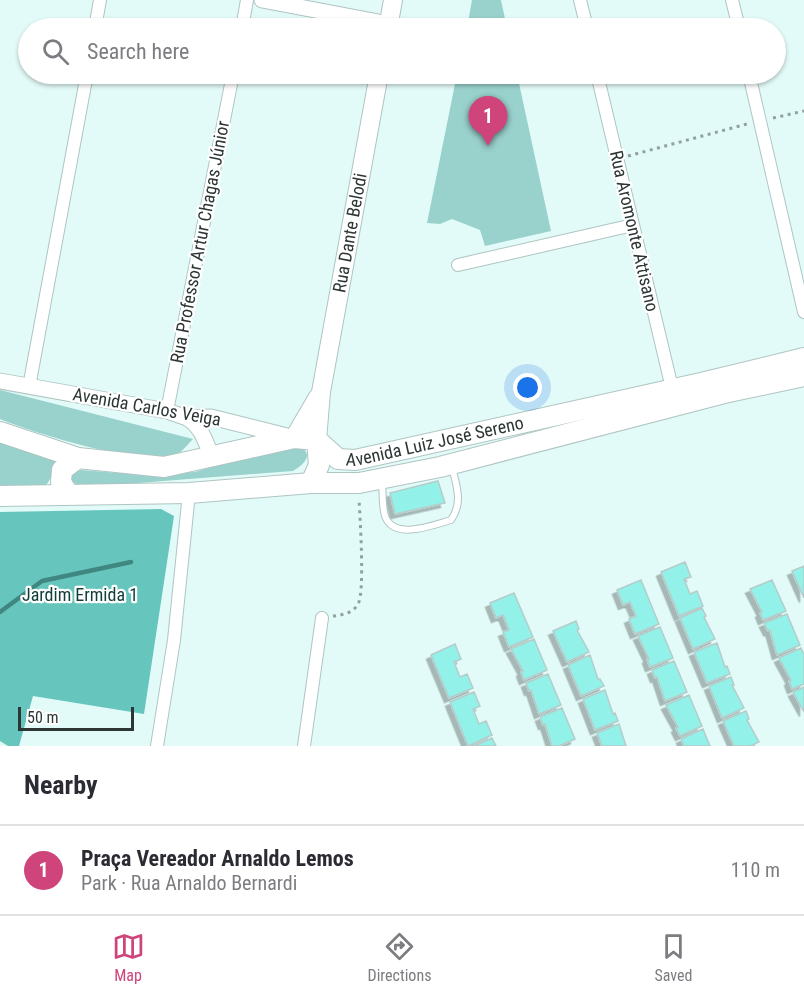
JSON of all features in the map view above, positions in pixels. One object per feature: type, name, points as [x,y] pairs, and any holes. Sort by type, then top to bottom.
[{"type":"main road","points":[[390,18],[393,0]]},
{"type":"main road","name":"Rua Dante Belodi","points":[[321,392],[377,84]]},
{"type":"main road","name":"Avenida Luiz José Sereno","points":[[0,432],[78,458],[164,467],[294,438],[317,440],[338,459],[355,460],[804,358]]},
{"type":"main road","name":"Avenida Luiz José Sereno","points":[[0,496],[189,493],[311,483],[359,483],[446,466],[724,393],[804,376]]},
{"type":"main road","points":[[294,438],[321,392]]},
{"type":"main road","points":[[311,483],[319,465],[317,440],[321,392]]},
{"type":"main road","points":[[435,443],[446,466]]},
{"type":"main road","points":[[68,495],[61,482],[62,470],[78,458]]},
{"type":"street","points":[[97,18],[100,0]]},
{"type":"street","points":[[244,18],[248,0]]},
{"type":"street","points":[[262,0],[349,18]]},
{"type":"street","points":[[580,0],[584,18]]},
{"type":"street","points":[[732,0],[736,18]]},
{"type":"street","points":[[29,387],[85,84]]},
{"type":"street","name":"Rua Professor Artur Chagas Júnior","points":[[167,411],[231,84]]},
{"type":"street","name":"Rua Aromonte Attisano","points":[[599,84],[672,388]]},
{"type":"street","points":[[751,84],[804,312]]},
{"type":"street","points":[[458,265],[633,225]]},
{"type":"street","name":"Avenida Carlos Veiga","points":[[0,381],[167,411],[187,417],[211,417],[294,438]]},
{"type":"street","points":[[187,417],[201,430],[212,457]]},
{"type":"street","points":[[157,746],[174,640],[189,493]]},
{"type":"street","points":[[304,746],[322,618]]},
{"type":"lane","points":[[382,479],[385,517],[392,526],[404,531],[451,520],[458,510],[459,497],[446,466]]},
{"type":"lane","points":[[0,487],[37,495]]},
{"type":"path","points":[[617,159],[760,120],[804,111]]},
{"type":"path","points":[[322,618],[345,615],[360,603],[359,483]]},
{"type":"shaded area","points":[[472,0],[501,0],[505,18],[469,18]]},
{"type":"shaded area","points":[[455,84],[519,84],[551,231],[485,246],[480,230],[452,219],[440,224],[427,223]]},
{"type":"shaded area","points":[[0,390],[193,439],[176,455],[160,457],[115,453],[88,447],[0,419]]},
{"type":"shaded area","points":[[0,439],[61,462],[45,487],[0,489]]},
{"type":"shaded area","points":[[291,443],[303,449],[307,455],[303,463],[293,471],[87,487],[77,485],[71,480],[73,473],[81,470],[131,474],[195,472]]},
{"type":"green space","name":"Jardim Ermida 1","points":[[161,509],[174,516],[144,714],[33,696],[19,746],[8,746],[0,741],[0,512]]},
{"type":"building","points":[[438,481],[445,503],[395,514],[390,493]]},
{"type":"building","points":[[685,562],[691,577],[684,579],[690,594],[697,591],[703,606],[679,616],[661,572]]},
{"type":"building","points":[[804,566],[804,598],[792,571]]},
{"type":"building","points":[[641,580],[659,624],[635,634],[629,619],[636,616],[630,602],[623,605],[617,590]]},
{"type":"building","points":[[772,580],[786,611],[763,620],[760,613],[762,612],[750,589]]},
{"type":"building","points":[[514,593],[533,637],[509,647],[503,632],[509,630],[503,615],[496,618],[490,603]]},
{"type":"building","points":[[702,608],[715,639],[693,649],[680,618]]},
{"type":"building","points":[[787,614],[800,645],[777,655],[770,630],[768,631],[764,623]]},
{"type":"building","points":[[576,621],[579,629],[577,630],[589,652],[567,662],[553,631]]},
{"type":"building","points":[[660,627],[673,658],[650,667],[647,659],[649,659],[638,636]]},
{"type":"building","points":[[534,639],[547,670],[524,680],[521,672],[523,671],[511,649]]},
{"type":"building","points":[[717,643],[725,667],[727,666],[730,674],[707,683],[694,652]]},
{"type":"building","points":[[455,644],[461,659],[454,662],[460,677],[467,674],[473,688],[449,698],[431,655]]},
{"type":"building","points":[[801,648],[804,655],[804,684],[792,689],[789,681],[791,680],[779,658]]},
{"type":"building","points":[[590,655],[598,679],[604,686],[581,696],[568,665]]},
{"type":"building","points":[[674,661],[687,692],[665,701],[657,677],[655,678],[652,670]]},
{"type":"building","points":[[548,674],[561,705],[539,714],[531,690],[529,691],[526,683]]},
{"type":"building","points":[[731,677],[734,685],[732,685],[744,708],[722,718],[709,686]]},
{"type":"building","points":[[804,687],[804,712],[793,692]]},
{"type":"building","points":[[605,690],[613,714],[615,713],[618,721],[595,730],[583,699]]},
{"type":"building","points":[[474,692],[480,706],[473,709],[479,724],[486,721],[492,735],[468,746],[450,702]]},
{"type":"building","points":[[689,695],[702,726],[680,736],[676,728],[678,727],[666,705]]},
{"type":"building","points":[[562,708],[575,739],[559,746],[552,746],[545,724],[543,725],[540,717]]},
{"type":"building","points":[[746,711],[749,719],[747,720],[759,742],[750,746],[734,746],[723,721]]},
{"type":"building","points":[[619,724],[626,746],[602,746],[597,733]]},
{"type":"building","points":[[703,729],[710,746],[684,746],[681,739]]},
{"type":"building","points":[[492,738],[496,746],[474,746]]},
{"type":"waterway","points":[[0,612],[42,581],[131,562]]},
{"type":"place","name":"Praça Vereador Arnaldo Lemos","points":[[488,146]]}]
